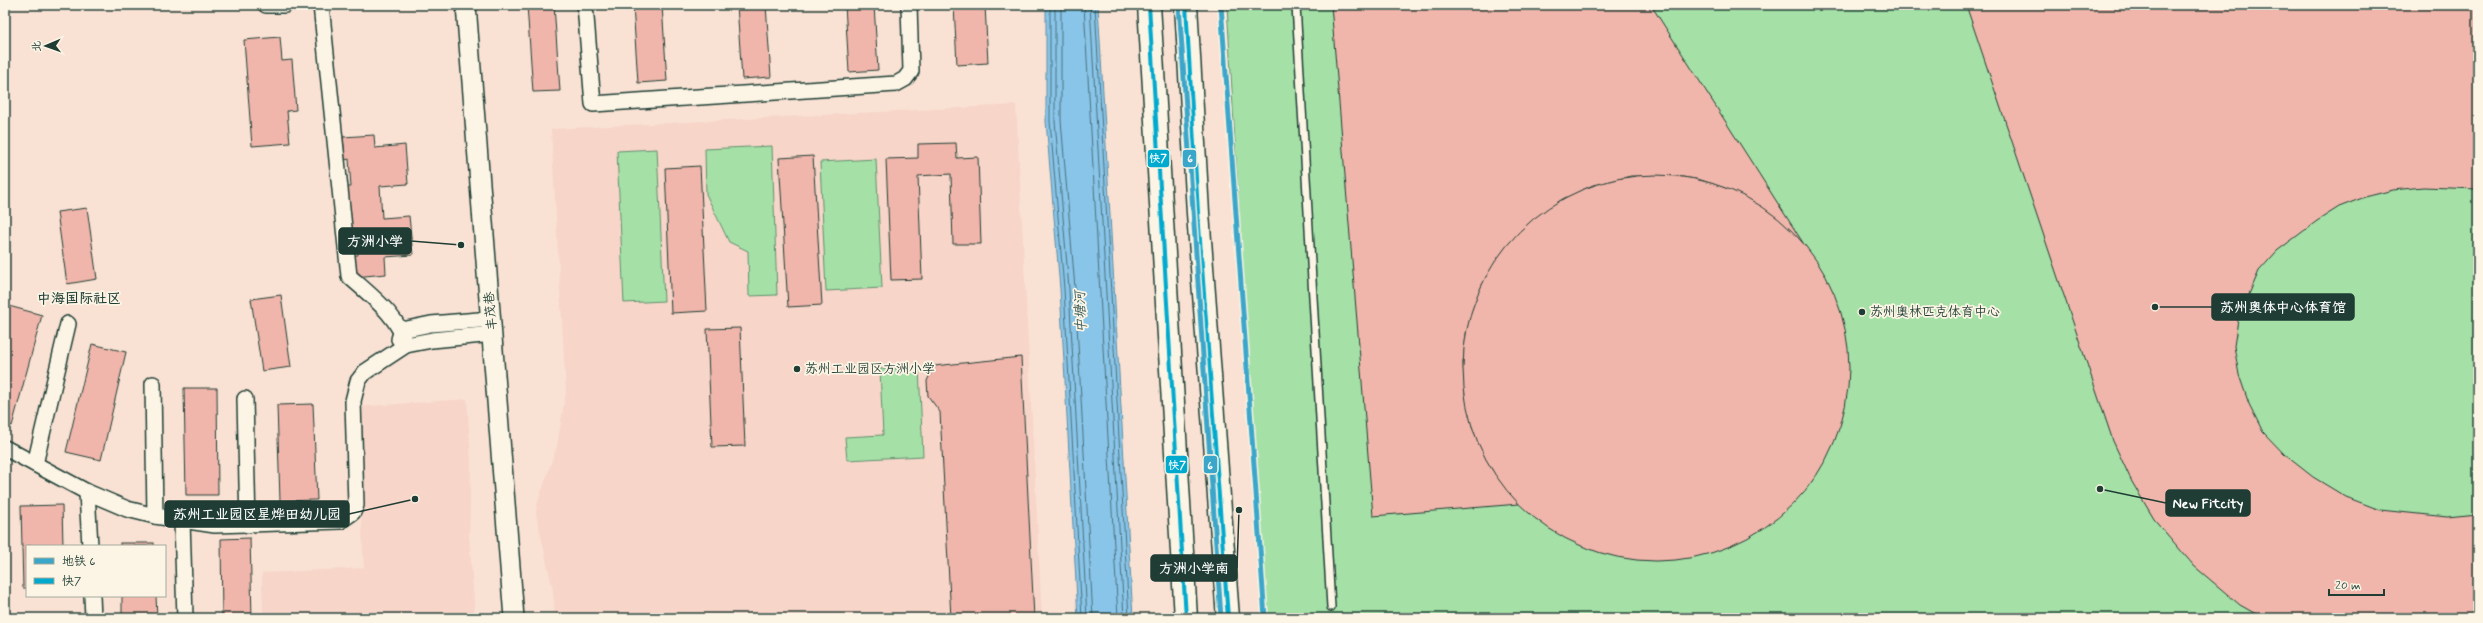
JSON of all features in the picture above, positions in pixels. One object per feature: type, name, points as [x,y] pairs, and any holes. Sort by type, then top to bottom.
[{"type":"main road","points":[[1149,5],[1186,618]]},
{"type":"main road","points":[[1186,5],[1198,213],[1228,618]]},
{"type":"street","points":[[266,5],[285,5]]},
{"type":"street","points":[[321,5],[349,276],[392,315],[402,330],[400,348]]},
{"type":"street","name":"丰茂巷","points":[[466,5],[514,618]]},
{"type":"street","points":[[586,5],[593,104],[896,84],[905,79],[911,71],[909,5]]},
{"type":"street","points":[[35,464],[68,324]]},
{"type":"street","points":[[402,330],[431,324],[492,326]]},
{"type":"street","points":[[5,448],[87,492],[127,509],[156,516],[182,521],[248,526],[340,522],[353,512],[356,504],[357,492],[354,389],[365,372],[400,348],[492,326]]},
{"type":"street","points":[[153,384],[156,516]]},
{"type":"street","points":[[245,399],[248,526]]},
{"type":"street","points":[[87,492],[90,545]]},
{"type":"street","points":[[182,521],[185,618]]},
{"type":"street","points":[[92,597],[93,618]]},
{"type":"lane","points":[[1296,5],[1331,607]]},
{"type":"shaded area","name":"苏州工业园区方洲小学","points":[[1016,105],[1042,618],[555,618],[553,590],[536,514],[537,505],[557,446],[566,392],[551,129]]},
{"type":"shaded area","points":[[467,399],[471,462],[469,536],[475,618],[263,618],[262,573],[364,568],[356,407]]},
{"type":"green space","name":"苏州奥林匹克体育中心","points":[[1227,5],[2478,5],[2478,618],[1263,618]]},
{"type":"green space","points":[[772,146],[777,295],[749,296],[748,251],[729,242],[706,194],[705,149]]},
{"type":"green space","points":[[657,149],[664,301],[624,303],[617,151]]},
{"type":"green space","points":[[876,159],[882,288],[826,291],[820,162]]},
{"type":"green space","points":[[919,368],[923,456],[847,460],[845,437],[883,435],[880,369]]},
{"type":"water","name":"中塘河","points":[[1046,5],[1098,5],[1133,618],[1078,618],[1060,289],[1046,121]]},
{"type":"building","points":[[527,5],[554,5],[560,91],[533,92]]},
{"type":"building","points":[[633,5],[662,5],[667,81],[638,83]]},
{"type":"building","points":[[737,5],[766,5],[771,77],[742,79]]},
{"type":"building","points":[[845,5],[874,5],[878,70],[849,72]]},
{"type":"building","points":[[954,5],[985,5],[988,63],[957,65]]},
{"type":"building","points":[[1331,5],[1651,5],[1807,249],[1789,229],[1769,212],[1725,188],[1701,180],[1677,176],[1631,176],[1593,185],[1561,200],[1529,223],[1503,251],[1482,285],[1473,308],[1466,334],[1463,363],[1465,394],[1473,430],[1491,468],[1519,504],[1373,516]]},
{"type":"building","points":[[1966,5],[2270,5],[2271,7],[2478,5],[2478,189],[2423,187],[2393,190],[2365,197],[2339,207],[2317,221],[2277,251],[2259,271],[2238,320],[2234,346],[2239,375],[2249,404],[2263,432],[2285,455],[2313,477],[2346,497],[2380,510],[2447,517],[2478,514],[2478,618],[2263,618],[2240,605],[2194,566],[2154,519],[2132,482],[2113,441]]},
{"type":"building","points":[[280,37],[282,61],[292,60],[296,110],[287,111],[290,143],[252,146],[244,40]]},
{"type":"building","points":[[374,135],[375,148],[405,145],[408,184],[380,186],[382,218],[409,216],[413,255],[385,257],[386,274],[354,277],[352,255],[358,255],[356,231],[351,231],[347,187],[351,187],[349,159],[345,160],[343,137]]},
{"type":"building","points":[[956,143],[957,158],[978,157],[981,244],[953,244],[951,174],[918,176],[922,279],[891,280],[886,159],[918,158],[918,144]]},
{"type":"building","points":[[813,156],[822,305],[788,307],[779,158]]},
{"type":"building","points":[[700,166],[707,311],[671,313],[665,168]]},
{"type":"building","points":[[1656,175],[1694,179],[1730,190],[1763,208],[1792,232],[1816,261],[1834,294],[1845,330],[1849,368],[1845,406],[1834,442],[1816,475],[1792,504],[1763,528],[1730,546],[1694,557],[1656,561],[1618,557],[1582,546],[1549,528],[1520,504],[1496,475],[1478,442],[1467,406],[1463,368],[1467,330],[1478,294],[1496,261],[1520,232],[1549,208],[1582,190],[1618,179]]},
{"type":"building","points":[[87,208],[97,279],[67,284],[57,212]]},
{"type":"building","points":[[281,295],[291,367],[262,371],[251,299]]},
{"type":"building","points":[[5,305],[42,315],[12,426],[5,424]]},
{"type":"building","points":[[740,328],[745,446],[712,447],[707,329]]},
{"type":"building","points":[[92,344],[126,352],[101,460],[66,452]]},
{"type":"building","points":[[1021,357],[1034,618],[951,618],[940,412],[928,396],[927,381],[934,366]]},
{"type":"building","points":[[184,388],[217,388],[218,495],[186,495]]},
{"type":"building","points":[[313,404],[317,500],[280,501],[277,405]]},
{"type":"building","points":[[62,505],[63,545],[26,545],[26,588],[23,588],[21,506]]},
{"type":"building","points":[[250,538],[252,618],[222,618],[221,539]]},
{"type":"building","points":[[120,543],[154,543],[154,545],[120,545]]},
{"type":"building","points":[[122,597],[156,597],[157,618],[122,618]]},
{"type":"building","points":[[64,616],[64,618],[30,618],[30,617]]},
{"type":"metro line","name":"6","points":[[1179,5],[1221,618]]},
{"type":"metro line","name":"6","points":[[1221,5],[1265,618]]},
{"type":"transit line","name":"快7","points":[[1149,5],[1186,618]]},
{"type":"transit line","name":"快7","points":[[1186,5],[1198,213],[1228,618]]},
{"type":"place","name":"方洲小学","points":[[461,245]]},
{"type":"place","name":"苏州奥体中心体育馆","points":[[2155,307]]},
{"type":"place","name":"苏州奥林匹克体育中心","points":[[1862,312]]},
{"type":"place","name":"苏州工业园区方洲小学","points":[[797,369]]},
{"type":"place","name":"New Fitcity","points":[[2100,489]]},
{"type":"place","name":"苏州工业园区星烨田幼儿园","points":[[415,499]]},
{"type":"place","name":"方洲小学南","points":[[1239,510]]},
{"type":"district","name":"中海国际社区","points":[[79,299]]}]
